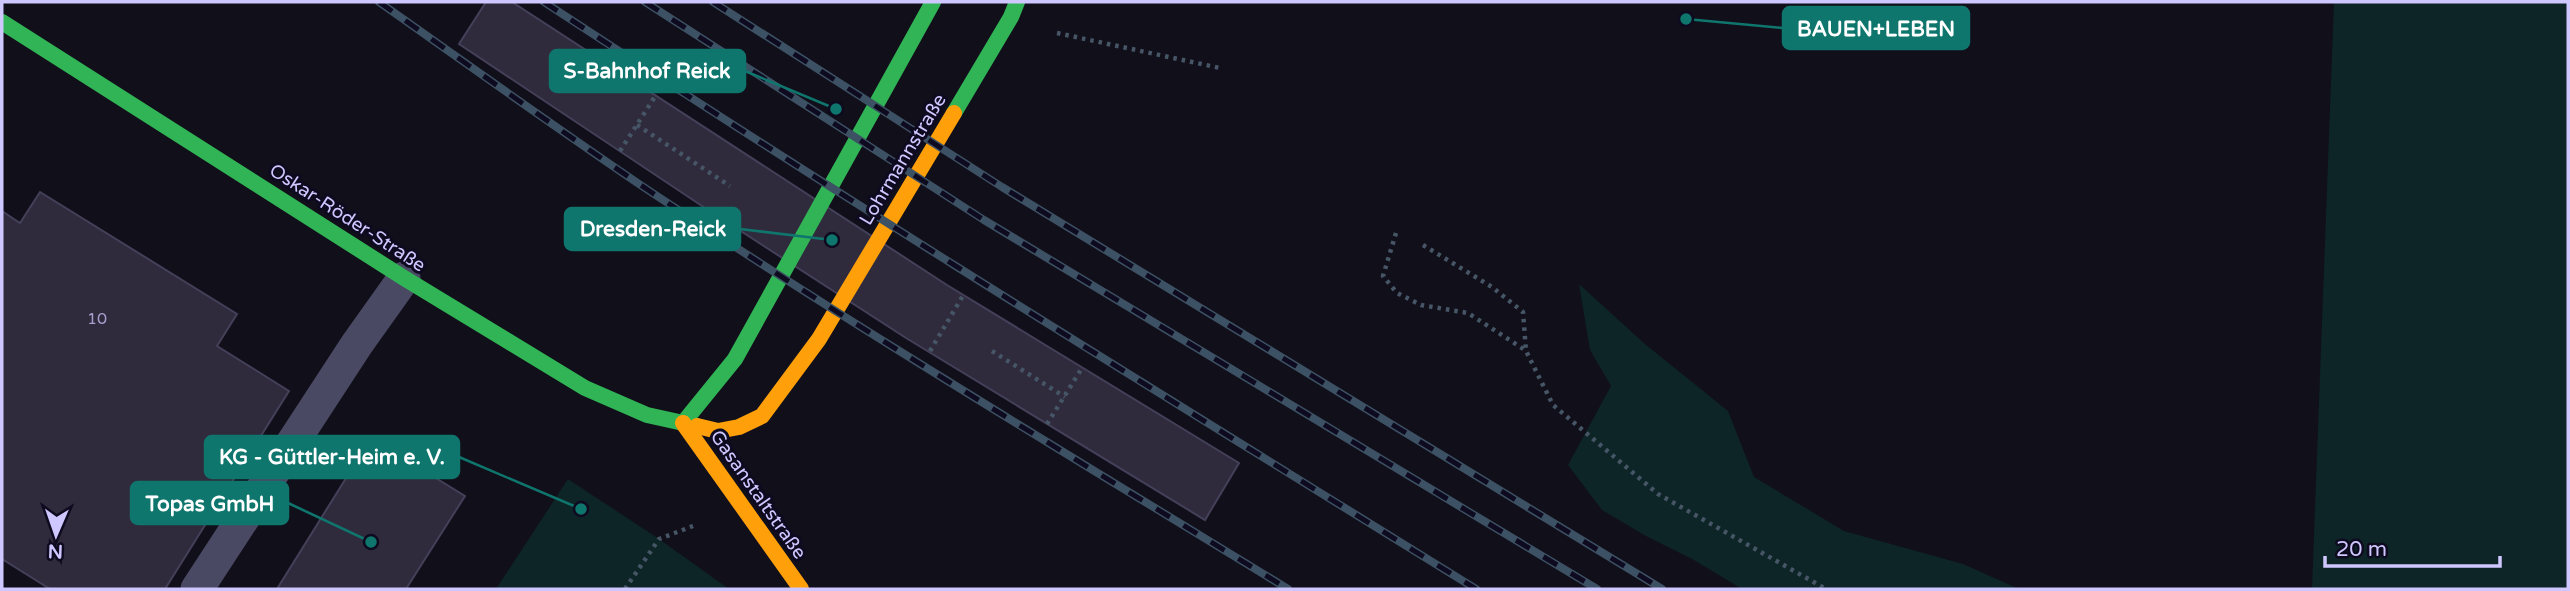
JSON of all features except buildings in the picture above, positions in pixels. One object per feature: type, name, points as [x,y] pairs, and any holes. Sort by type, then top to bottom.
[{"type":"street","points":[[683,424],[735,359],[933,2]]},
{"type":"street","name":"Lohrmannstraße","points":[[683,424],[718,430],[738,427],[762,416],[790,382],[819,339],[929,156],[1011,17],[1017,2]]},
{"type":"street","name":"Oskar-Röder-Straße","points":[[2,22],[404,278],[585,388],[647,415],[683,424]]},
{"type":"street","name":"Gasanstaltstraße","points":[[683,424],[801,589]]},
{"type":"lane","points":[[197,589],[357,344],[404,278]]},
{"type":"path","points":[[1056,33],[1220,68]]},
{"type":"path","points":[[620,151],[656,95]]},
{"type":"path","points":[[637,125],[730,186]]},
{"type":"path","points":[[1396,233],[1383,275],[1398,293],[1421,305],[1468,313],[1526,351]]},
{"type":"path","points":[[1423,245],[1492,287],[1523,312],[1526,351],[1553,405],[1658,494],[1826,589]]},
{"type":"path","points":[[930,351],[947,327],[964,294]]},
{"type":"path","points":[[992,351],[1065,397]]},
{"type":"path","points":[[1047,425],[1082,368]]},
{"type":"path","points":[[625,589],[659,538],[693,526]]},
{"type":"green space","points":[[2334,2],[2568,2],[2568,589],[2312,589]]},
{"type":"green space","points":[[1579,284],[1645,344],[1728,411],[1754,477],[1844,531],[1963,564],[2019,589],[1742,589],[1602,510],[1568,465],[1611,386],[1590,350]]},
{"type":"green space","points":[[568,479],[659,539],[729,589],[496,589]]},
{"type":"railway","points":[[379,2],[617,169],[730,243],[1288,589]]},
{"type":"railway","points":[[544,2],[892,226],[1476,589]]},
{"type":"railway","points":[[645,2],[984,220],[1597,589]]},
{"type":"railway","points":[[713,2],[1002,187],[1662,589]]},
{"type":"traffic: fast","points":[[683,423],[735,359],[933,2]]},
{"type":"traffic: fast","points":[[954,113],[1011,17],[1017,2]]},
{"type":"traffic: fast","points":[[2,22],[404,278],[585,388],[647,415],[697,426]]},
{"type":"traffic: slow","points":[[697,426],[718,431],[739,427],[762,416],[819,339],[954,113]]},
{"type":"traffic: slow","points":[[683,423],[801,589]]},
{"type":"place","name":"BAUEN+LEBEN","points":[[1686,19]]},
{"type":"place","name":"S-Bahnhof Reick","points":[[836,109]]},
{"type":"place","name":"Dresden-Reick","points":[[832,240]]},
{"type":"place","name":"KG - Güttler-Heim e. V.","points":[[581,509]]},
{"type":"place","name":"Topas GmbH","points":[[371,542]]}]
